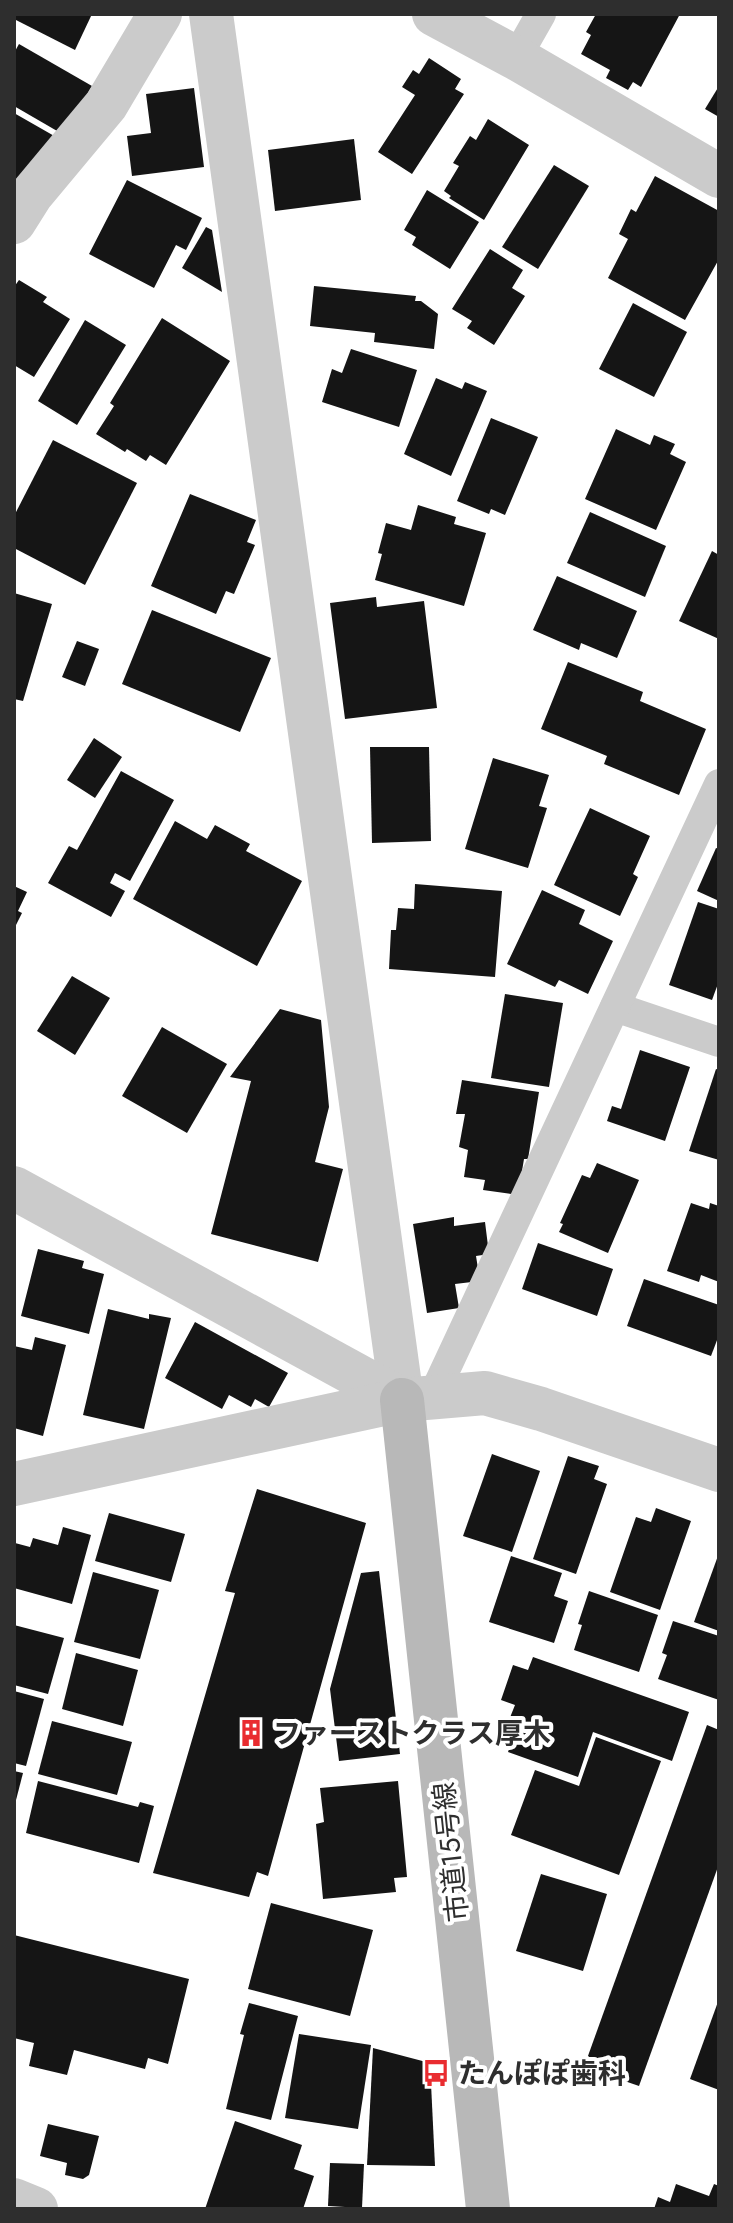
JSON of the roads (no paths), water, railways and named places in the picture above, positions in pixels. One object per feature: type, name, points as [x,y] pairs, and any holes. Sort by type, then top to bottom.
[{"type":"street","points":[[14,222],[31,195],[106,105],[160,14]]},
{"type":"street","points":[[211,14],[417,1399]]},
{"type":"street","points":[[434,14],[719,176]]},
{"type":"street","points":[[14,1188],[417,1399]]},
{"type":"street","points":[[14,1484],[417,1399],[485,1393],[719,1470]]},
{"type":"street","name":"市道15号線","points":[[417,1399],[488,2209]]},
{"type":"street","points":[[14,2200],[36,2209]]},
{"type":"lane","points":[[516,58],[541,14]]},
{"type":"lane","points":[[417,1399],[615,1007],[719,784]]},
{"type":"lane","points":[[615,1007],[719,1042]]},
{"type":"place","name":"ファーストクラス厚木","points":[[251,1733]]},
{"type":"place","name":"たんぽぽ歯科","points":[[436,2073]]}]
